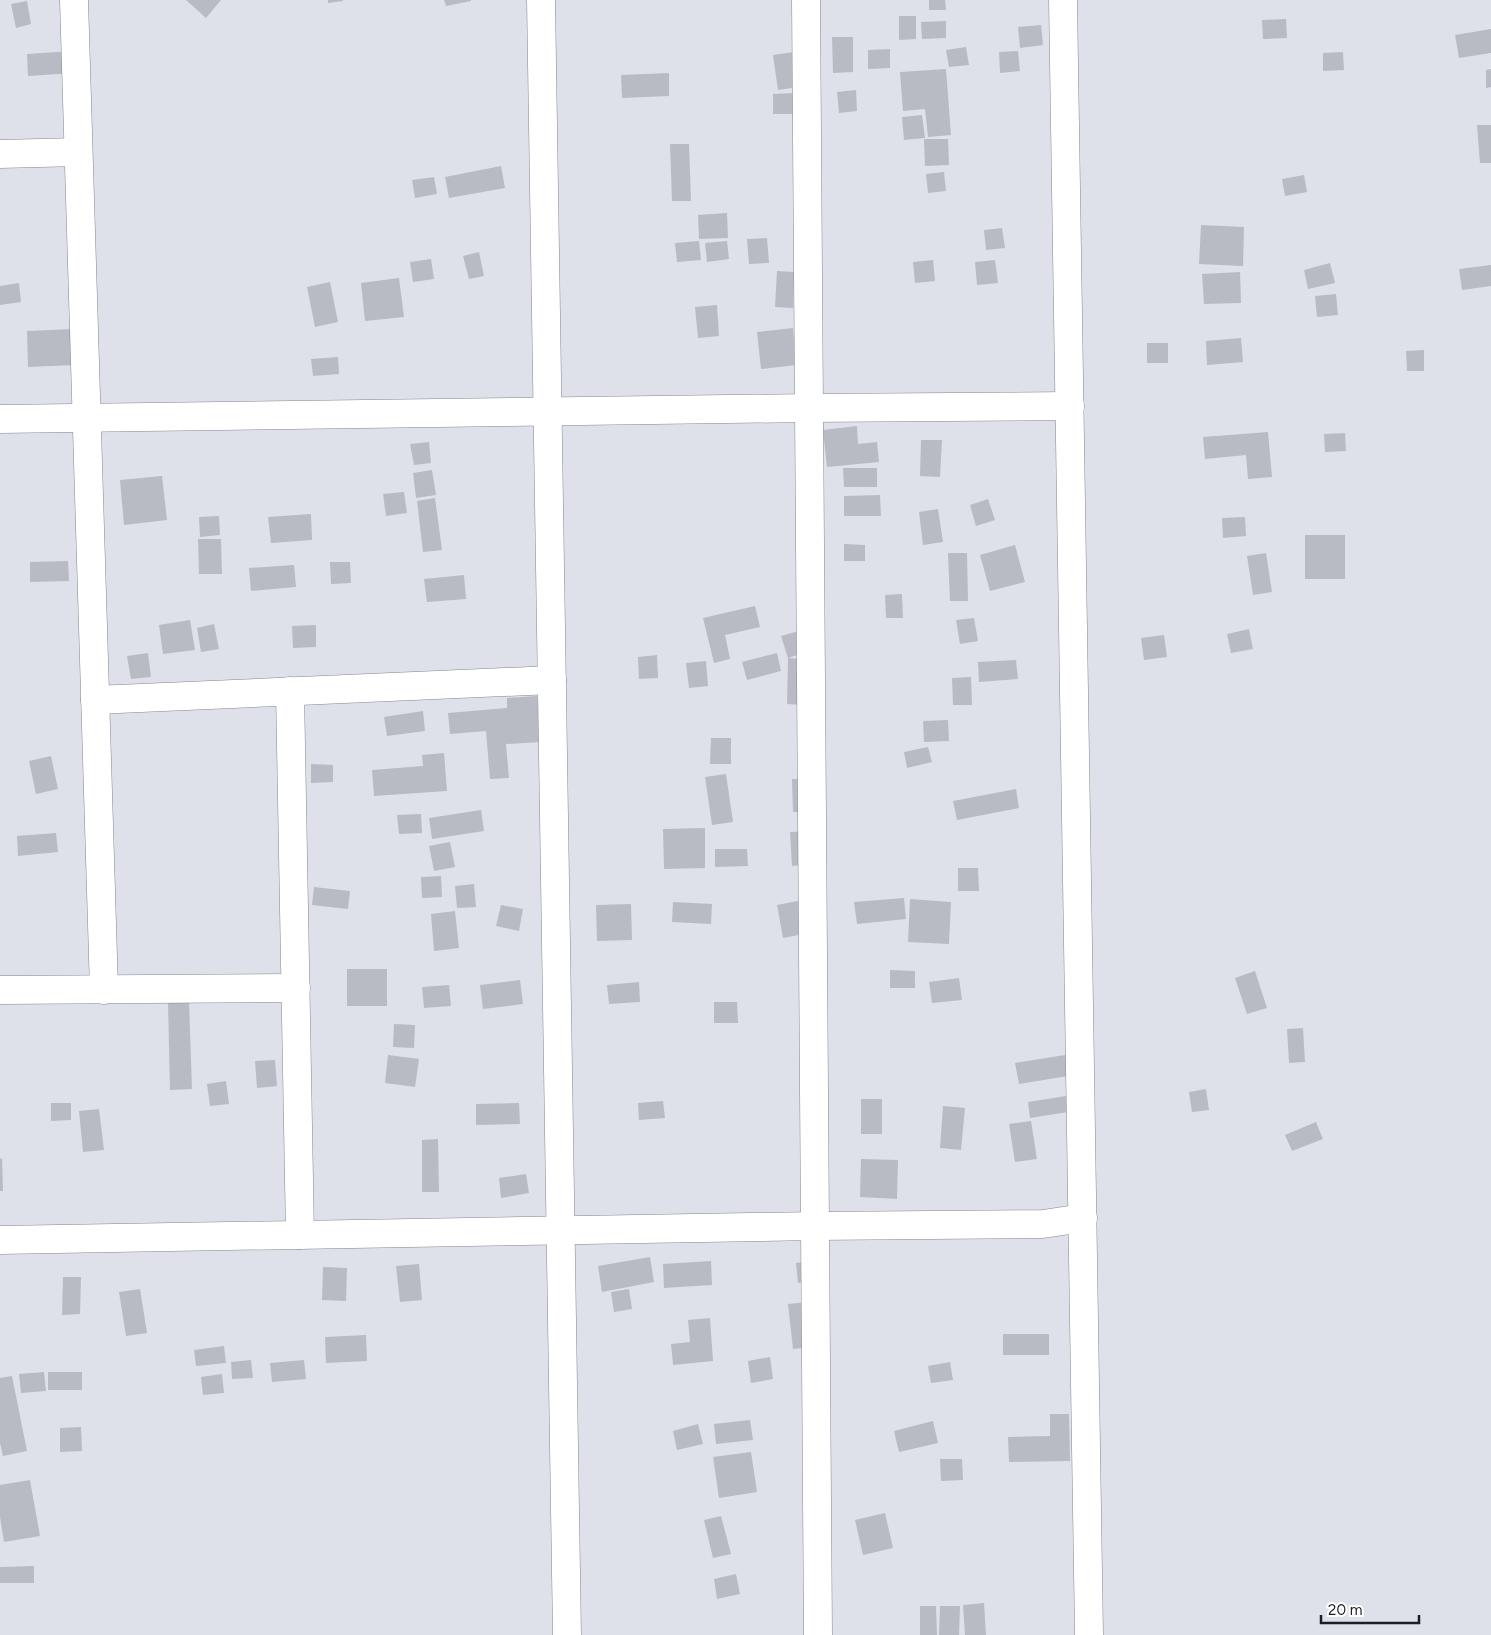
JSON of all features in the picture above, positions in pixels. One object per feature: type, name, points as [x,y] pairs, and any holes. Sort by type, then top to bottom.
[{"type":"street","points":[[74,0],[104,990]]},
{"type":"street","points":[[541,0],[567,1635]]},
{"type":"street","points":[[806,0],[818,1635]]},
{"type":"street","points":[[1064,0],[1089,1635]]},
{"type":"street","points":[[0,154],[78,152]]},
{"type":"street","points":[[0,419],[1070,406]]},
{"type":"street","points":[[95,700],[552,680]]},
{"type":"street","points":[[290,691],[300,1235]]},
{"type":"street","points":[[0,990],[296,988]]},
{"type":"street","points":[[0,1240],[1043,1224],[1083,1218]]},
{"type":"building","points":[[186,0],[221,0],[206,18]]},
{"type":"building","points":[[328,0],[343,0],[343,1],[328,3]]},
{"type":"building","points":[[444,0],[471,0],[471,1],[446,6]]},
{"type":"building","points":[[929,0],[945,0],[946,10],[929,10]]},
{"type":"building","points":[[27,1],[31,24],[16,28],[11,4]]},
{"type":"building","points":[[899,16],[916,16],[916,39],[899,40]]},
{"type":"building","points":[[1286,19],[1287,38],[1263,39],[1262,20]]},
{"type":"building","points":[[946,21],[946,38],[922,39],[921,22]]},
{"type":"building","points":[[1041,25],[1043,45],[1020,48],[1018,27]]},
{"type":"building","points":[[1491,29],[1491,53],[1459,58],[1455,35]]},
{"type":"building","points":[[832,37],[853,37],[853,72],[833,73]]},
{"type":"building","points":[[966,47],[969,65],[949,67],[946,50]]},
{"type":"building","points":[[890,49],[890,68],[868,69],[868,50]]},
{"type":"building","points":[[72,51],[74,73],[28,76],[27,54]]},
{"type":"building","points":[[1018,51],[1020,71],[1000,73],[999,52]]},
{"type":"building","points":[[794,52],[799,87],[778,90],[773,55]]},
{"type":"building","points":[[1343,52],[1344,70],[1323,71],[1323,53]]},
{"type":"building","points":[[946,69],[951,135],[928,137],[925,109],[903,111],[900,72]]},
{"type":"building","points":[[1491,69],[1491,87],[1486,88],[1486,70]]},
{"type":"building","points":[[669,73],[669,96],[622,98],[621,75]]},
{"type":"building","points":[[856,90],[857,111],[839,113],[837,92]]},
{"type":"building","points":[[795,93],[796,114],[773,114],[773,94]]},
{"type":"building","points":[[922,115],[925,138],[904,140],[902,117]]},
{"type":"building","points":[[1477,125],[1491,125],[1491,163],[1480,163]]},
{"type":"building","points":[[924,139],[948,139],[949,165],[925,166]]},
{"type":"building","points":[[670,144],[689,144],[691,201],[672,201]]},
{"type":"building","points":[[501,166],[505,188],[449,198],[445,177]]},
{"type":"building","points":[[944,172],[946,191],[928,193],[926,174]]},
{"type":"building","points":[[1304,175],[1307,192],[1285,196],[1282,179]]},
{"type":"building","points":[[434,177],[437,194],[415,198],[412,180]]},
{"type":"building","points":[[727,213],[728,238],[699,239],[698,215]]},
{"type":"building","points":[[1201,225],[1244,227],[1243,266],[1199,264]]},
{"type":"building","points":[[1002,228],[1005,248],[986,250],[984,230]]},
{"type":"building","points":[[767,238],[769,263],[749,264],[747,239]]},
{"type":"building","points":[[699,241],[701,260],[677,262],[675,243]]},
{"type":"building","points":[[727,241],[729,259],[707,262],[705,243]]},
{"type":"building","points":[[479,252],[484,276],[469,279],[463,256]]},
{"type":"building","points":[[431,259],[434,279],[413,282],[410,262]]},
{"type":"building","points":[[933,260],[935,281],[915,283],[913,262]]},
{"type":"building","points":[[995,260],[998,283],[977,285],[975,262]]},
{"type":"building","points":[[1330,263],[1335,283],[1308,289],[1304,270]]},
{"type":"building","points":[[1491,265],[1491,286],[1462,290],[1459,269]]},
{"type":"building","points":[[777,271],[794,272],[793,308],[775,307]]},
{"type":"building","points":[[1240,272],[1241,303],[1204,304],[1202,274]]},
{"type":"building","points":[[399,278],[404,317],[365,321],[361,283]]},
{"type":"building","points":[[330,282],[338,322],[315,327],[307,287]]},
{"type":"building","points":[[19,283],[21,302],[0,305],[0,286]]},
{"type":"building","points":[[1336,294],[1338,315],[1317,317],[1315,296]]},
{"type":"building","points":[[717,305],[719,336],[698,338],[695,307]]},
{"type":"building","points":[[793,328],[796,365],[761,369],[757,332]]},
{"type":"building","points":[[73,329],[75,365],[28,367],[27,331]]},
{"type":"building","points":[[1241,338],[1243,362],[1207,365],[1206,341]]},
{"type":"building","points":[[1147,343],[1168,343],[1168,363],[1147,363]]},
{"type":"building","points":[[1424,350],[1424,371],[1407,371],[1406,351]]},
{"type":"building","points":[[338,357],[339,374],[313,376],[311,359]]},
{"type":"building","points":[[857,426],[858,444],[877,442],[879,462],[827,467],[823,430]]},
{"type":"building","points":[[1268,432],[1272,477],[1248,479],[1246,455],[1205,459],[1203,437]]},
{"type":"building","points":[[1345,433],[1346,451],[1325,452],[1324,434]]},
{"type":"building","points":[[921,440],[942,440],[940,477],[920,476]]},
{"type":"building","points":[[429,442],[431,463],[414,465],[410,444]]},
{"type":"building","points":[[843,468],[877,468],[877,487],[844,487]]},
{"type":"building","points":[[432,470],[436,495],[416,498],[413,473]]},
{"type":"building","points":[[162,476],[167,520],[124,525],[120,480]]},
{"type":"building","points":[[404,492],[407,513],[386,516],[383,494]]},
{"type":"building","points":[[880,495],[881,516],[844,516],[844,496]]},
{"type":"building","points":[[435,498],[442,550],[423,552],[417,501]]},
{"type":"building","points":[[988,499],[995,520],[976,526],[970,505]]},
{"type":"building","points":[[938,509],[943,542],[923,545],[919,512]]},
{"type":"building","points":[[311,514],[312,540],[271,543],[268,517]]},
{"type":"building","points":[[219,516],[220,535],[200,537],[199,517]]},
{"type":"building","points":[[1245,517],[1246,536],[1223,538],[1222,518]]},
{"type":"building","points":[[1305,535],[1345,535],[1345,579],[1305,579]]},
{"type":"building","points":[[198,539],[221,539],[222,574],[199,574]]},
{"type":"building","points":[[844,544],[865,545],[865,561],[844,561]]},
{"type":"building","points":[[1015,545],[1025,582],[990,591],[980,555]]},
{"type":"building","points":[[948,553],[967,553],[968,601],[950,601]]},
{"type":"building","points":[[1266,553],[1272,592],[1253,595],[1247,556]]},
{"type":"building","points":[[68,561],[69,581],[30,582],[30,562]]},
{"type":"building","points":[[330,562],[350,562],[351,583],[331,584]]},
{"type":"building","points":[[294,565],[296,587],[251,591],[249,568]]},
{"type":"building","points":[[464,575],[466,599],[427,602],[424,579]]},
{"type":"building","points":[[902,594],[903,618],[886,618],[885,595]]},
{"type":"building","points":[[755,606],[760,627],[725,635],[730,659],[714,663],[703,618]]},
{"type":"building","points":[[974,618],[978,641],[960,644],[956,620]]},
{"type":"building","points":[[190,620],[195,650],[163,654],[159,625]]},
{"type":"building","points":[[214,624],[219,649],[201,652],[197,628]]},
{"type":"building","points":[[316,625],[316,647],[293,648],[292,626]]},
{"type":"building","points":[[1249,629],[1253,649],[1231,653],[1227,634]]},
{"type":"building","points":[[802,630],[809,651],[788,658],[781,636]]},
{"type":"building","points":[[1164,635],[1167,657],[1144,660],[1141,638]]},
{"type":"building","points":[[148,653],[151,677],[131,679],[127,656]]},
{"type":"building","points":[[777,653],[781,671],[747,680],[742,662]]},
{"type":"building","points":[[657,655],[658,678],[639,679],[638,657]]},
{"type":"building","points":[[788,658],[805,659],[804,705],[787,704]]},
{"type":"building","points":[[1016,660],[1018,679],[979,682],[978,662]]},
{"type":"building","points":[[706,661],[708,686],[689,688],[686,663]]},
{"type":"building","points":[[971,677],[972,705],[953,705],[952,678]]},
{"type":"building","points":[[537,696],[541,742],[506,744],[509,778],[490,779],[486,731],[450,734],[448,713],[507,708],[507,698]]},
{"type":"building","points":[[423,711],[425,731],[387,736],[384,717]]},
{"type":"building","points":[[948,720],[949,741],[924,742],[923,721]]},
{"type":"building","points":[[711,738],[731,738],[731,764],[710,764]]},
{"type":"building","points":[[928,747],[932,762],[907,768],[904,752]]},
{"type":"building","points":[[444,753],[447,791],[374,796],[372,770],[423,766],[422,755]]},
{"type":"building","points":[[51,756],[58,789],[36,794],[29,761]]},
{"type":"building","points":[[311,764],[333,765],[333,782],[311,783]]},
{"type":"building","points":[[726,774],[733,822],[712,825],[705,777]]},
{"type":"building","points":[[792,779],[816,779],[817,812],[793,812]]},
{"type":"building","points":[[1016,789],[1019,808],[957,820],[953,801]]},
{"type":"building","points":[[481,810],[484,831],[432,839],[429,818]]},
{"type":"building","points":[[421,814],[422,833],[399,834],[397,815]]},
{"type":"building","points":[[705,828],[705,868],[664,869],[663,829]]},
{"type":"building","points":[[810,831],[812,864],[792,866],[790,832]]},
{"type":"building","points":[[56,833],[58,852],[18,856],[17,836]]},
{"type":"building","points":[[450,842],[455,867],[434,871],[429,846]]},
{"type":"building","points":[[715,849],[747,849],[748,866],[715,867]]},
{"type":"building","points":[[958,868],[978,868],[979,891],[958,891]]},
{"type":"building","points":[[441,876],[442,897],[422,898],[421,877]]},
{"type":"building","points":[[474,884],[476,907],[457,908],[455,886]]},
{"type":"building","points":[[314,887],[350,891],[348,909],[312,905]]},
{"type":"building","points":[[904,898],[906,919],[857,924],[854,902]]},
{"type":"building","points":[[808,899],[814,932],[783,938],[777,905]]},
{"type":"building","points":[[910,899],[951,902],[949,944],[908,942]]},
{"type":"building","points":[[673,902],[712,904],[711,924],[672,922]]},
{"type":"building","points":[[631,904],[632,940],[597,941],[596,905]]},
{"type":"building","points":[[501,905],[523,909],[519,931],[496,926]]},
{"type":"building","points":[[455,911],[459,948],[434,951],[431,914]]},
{"type":"building","points":[[347,969],[387,969],[387,1006],[347,1006]]},
{"type":"building","points":[[890,970],[915,971],[915,988],[890,988]]},
{"type":"building","points":[[1255,971],[1267,1008],[1247,1014],[1235,978]]},
{"type":"building","points":[[959,978],[962,1000],[932,1003],[929,982]]},
{"type":"building","points":[[520,980],[523,1004],[483,1009],[480,985]]},
{"type":"building","points":[[639,982],[640,1002],[609,1004],[607,985]]},
{"type":"building","points":[[449,985],[451,1006],[424,1008],[422,987]]},
{"type":"building","points":[[189,1001],[192,1089],[170,1090],[168,1002]]},
{"type":"building","points":[[714,1002],[737,1002],[738,1023],[714,1023]]},
{"type":"building","points":[[394,1024],[415,1025],[414,1048],[393,1047]]},
{"type":"building","points":[[1303,1028],[1305,1062],[1289,1063],[1287,1029]]},
{"type":"building","points":[[388,1055],[419,1059],[415,1087],[385,1083]]},
{"type":"building","points":[[1065,1055],[1068,1076],[1019,1084],[1015,1063]]},
{"type":"building","points":[[275,1060],[277,1086],[257,1088],[255,1061]]},
{"type":"building","points":[[226,1081],[229,1104],[210,1106],[207,1084]]},
{"type":"building","points":[[1206,1089],[1209,1110],[1192,1112],[1189,1092]]},
{"type":"building","points":[[1066,1096],[1068,1112],[1030,1118],[1028,1102]]},
{"type":"building","points":[[861,1099],[882,1099],[882,1134],[861,1134]]},
{"type":"building","points":[[663,1101],[665,1118],[639,1120],[638,1103]]},
{"type":"building","points":[[51,1103],[71,1103],[71,1120],[51,1121]]},
{"type":"building","points":[[519,1103],[520,1124],[476,1125],[476,1104]]},
{"type":"building","points":[[943,1106],[965,1108],[961,1150],[940,1148]]},
{"type":"building","points":[[99,1109],[104,1150],[83,1152],[79,1111]]},
{"type":"building","points":[[1031,1121],[1037,1159],[1015,1162],[1009,1124]]},
{"type":"building","points":[[1316,1122],[1323,1139],[1292,1151],[1285,1135]]},
{"type":"building","points":[[438,1139],[439,1192],[422,1192],[422,1140]]},
{"type":"building","points":[[2,1158],[3,1191],[0,1191],[0,1159]]},
{"type":"building","points":[[861,1159],[898,1160],[897,1199],[860,1197]]},
{"type":"building","points":[[526,1174],[529,1193],[501,1198],[499,1178]]},
{"type":"building","points":[[650,1257],[654,1282],[602,1292],[598,1266]]},
{"type":"building","points":[[711,1261],[712,1285],[664,1288],[663,1264]]},
{"type":"building","points":[[815,1261],[818,1281],[798,1283],[796,1263]]},
{"type":"building","points":[[419,1264],[422,1300],[400,1302],[396,1266]]},
{"type":"building","points":[[323,1267],[347,1268],[346,1301],[322,1300]]},
{"type":"building","points":[[63,1277],[81,1277],[80,1314],[62,1315]]},
{"type":"building","points":[[140,1289],[147,1333],[126,1336],[119,1292]]},
{"type":"building","points":[[629,1289],[632,1309],[614,1312],[611,1292]]},
{"type":"building","points":[[807,1302],[812,1347],[793,1349],[788,1304]]},
{"type":"building","points":[[710,1318],[713,1361],[673,1365],[671,1344],[690,1342],[688,1320]]},
{"type":"building","points":[[1003,1334],[1049,1334],[1049,1355],[1003,1355]]},
{"type":"building","points":[[366,1335],[367,1361],[326,1363],[325,1337]]},
{"type":"building","points":[[224,1346],[226,1363],[196,1366],[194,1350]]},
{"type":"building","points":[[770,1357],[773,1379],[751,1383],[748,1361]]},
{"type":"building","points":[[251,1360],[253,1378],[232,1379],[231,1362]]},
{"type":"building","points":[[304,1360],[306,1379],[272,1382],[270,1363]]},
{"type":"building","points":[[950,1362],[953,1380],[931,1383],[928,1366]]},
{"type":"building","points":[[44,1372],[46,1391],[21,1393],[19,1374]]},
{"type":"building","points":[[48,1372],[82,1372],[82,1390],[48,1390]]},
{"type":"building","points":[[222,1374],[224,1393],[203,1395],[201,1377]]},
{"type":"building","points":[[12,1376],[27,1451],[3,1456],[0,1443],[0,1378]]},
{"type":"building","points":[[1050,1414],[1069,1414],[1070,1461],[1009,1462],[1008,1437],[1050,1436]]},
{"type":"building","points":[[750,1420],[753,1440],[716,1444],[714,1424]]},
{"type":"building","points":[[933,1421],[938,1443],[899,1452],[894,1431]]},
{"type":"building","points":[[698,1424],[703,1444],[677,1450],[673,1431]]},
{"type":"building","points":[[81,1427],[82,1451],[60,1452],[60,1428]]},
{"type":"building","points":[[751,1452],[757,1492],[719,1498],[713,1457]]},
{"type":"building","points":[[940,1459],[962,1459],[963,1480],[941,1481]]},
{"type":"building","points":[[30,1480],[40,1536],[4,1542],[0,1517],[0,1485]]},
{"type":"building","points":[[885,1513],[893,1548],[863,1555],[855,1520]]},
{"type":"building","points":[[721,1516],[731,1554],[713,1558],[704,1520]]},
{"type":"building","points":[[34,1566],[34,1583],[0,1583],[0,1567]]},
{"type":"building","points":[[736,1574],[740,1594],[717,1599],[714,1579]]},
{"type":"building","points":[[984,1603],[986,1635],[965,1635],[963,1605]]},
{"type":"building","points":[[920,1606],[936,1606],[937,1635],[920,1635]]},
{"type":"building","points":[[940,1606],[960,1606],[959,1635],[939,1635]]}]
